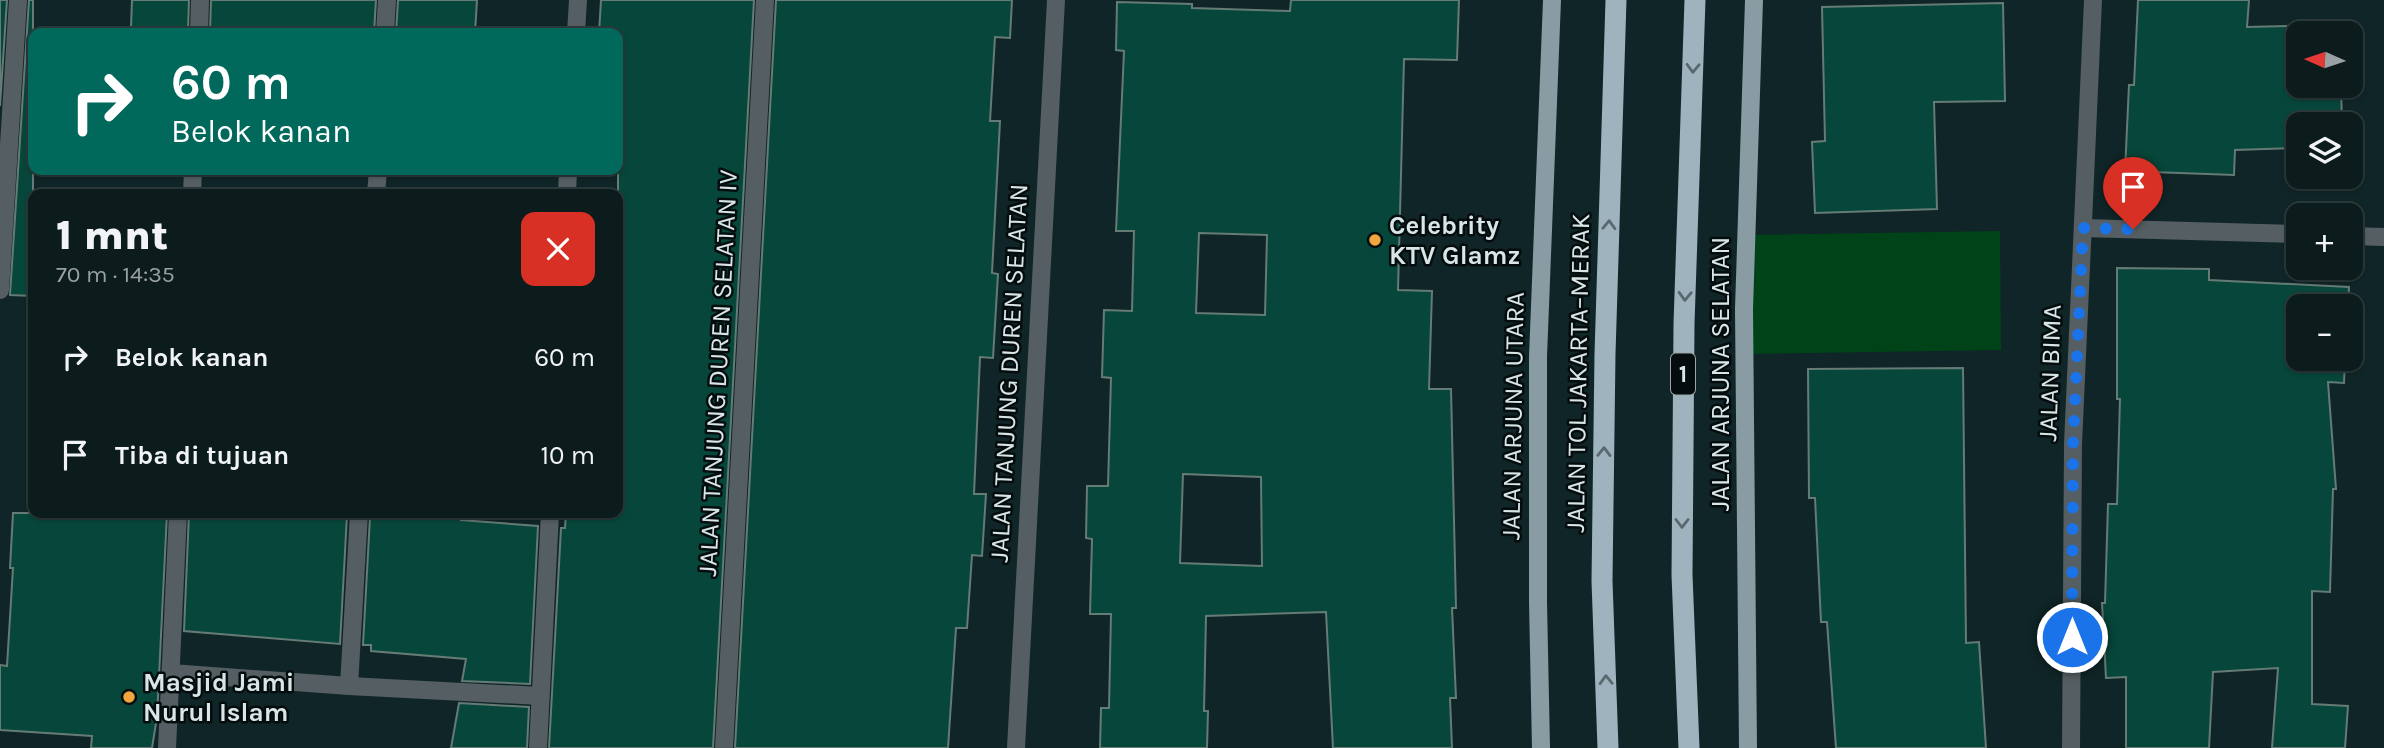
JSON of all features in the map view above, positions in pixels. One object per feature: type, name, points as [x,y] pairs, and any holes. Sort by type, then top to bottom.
[{"type":"highway","name":"JALAN TOL JAKARTA–MERAK","points":[[1608,748],[1602,581],[1605,354],[1616,0]]},
{"type":"highway","name":"1","points":[[1689,748],[1682,547],[1684,324],[1695,0]]},
{"type":"main road","name":"JALAN ARJUNA UTARA","points":[[1541,748],[1538,356],[1552,0]]},
{"type":"main road","name":"JALAN ARJUNA SELATAN","points":[[1748,748],[1744,309],[1754,0]]},
{"type":"street","points":[[0,290],[18,0]]},
{"type":"street","points":[[199,28],[200,0]]},
{"type":"street","points":[[385,28],[387,0]]},
{"type":"street","points":[[576,28],[578,0]]},
{"type":"street","name":"JALAN TANJUNG DUREN SELATAN IV","points":[[723,748],[765,0]]},
{"type":"street","name":"JALAN TANJUNG DUREN SELATAN","points":[[1016,748],[1056,0]]},
{"type":"street","name":"JALAN BIMA","points":[[2071,748],[2073,444],[2093,0]]},
{"type":"street","points":[[2083,228],[2286,234]]},
{"type":"street","points":[[2363,236],[2384,237]]},
{"type":"street","points":[[167,748],[178,518]]},
{"type":"street","points":[[349,686],[359,518]]},
{"type":"street","points":[[538,748],[550,518]]},
{"type":"street","points":[[171,673],[540,696]]},
{"type":"green space","points":[[2000,231],[2001,350],[1747,354],[1746,235]]},
{"type":"building","points":[[0,0],[7,0],[0,106]]},
{"type":"building","points":[[29,0],[33,0],[33,28],[28,28],[28,175],[33,175],[33,189],[28,189],[28,296],[10,295]]},
{"type":"building","points":[[132,0],[189,0],[188,28],[131,27]]},
{"type":"building","points":[[211,0],[376,0],[374,28],[210,28]]},
{"type":"building","points":[[398,0],[477,0],[475,28],[396,28]]},
{"type":"building","points":[[601,0],[754,0],[713,748],[549,748],[561,528],[565,528],[566,518],[623,518],[623,189],[618,189],[618,175],[623,175],[623,28],[599,28]]},
{"type":"building","points":[[776,0],[1012,0],[1010,38],[995,37],[990,121],[1000,121],[992,273],[998,274],[993,358],[980,357],[974,494],[986,494],[982,556],[972,555],[967,628],[956,628],[948,748],[735,748]]},
{"type":"building","points":[[1291,0],[1459,0],[1457,60],[1404,59],[1398,290],[1432,291],[1429,389],[1451,389],[1456,608],[1452,608],[1456,698],[1450,698],[1452,748],[1333,748],[1326,612],[1206,616],[1204,711],[1208,711],[1207,748],[1100,748],[1101,708],[1109,708],[1111,614],[1090,614],[1092,539],[1086,538],[1087,486],[1108,486],[1111,378],[1102,377],[1104,310],[1132,311],[1134,231],[1116,231],[1124,51],[1116,50],[1117,2],[1290,11]],"holes":[[[1199,233],[1267,235],[1265,315],[1196,313]],[[1183,474],[1261,477],[1262,566],[1180,563]]]},
{"type":"building","points":[[2138,0],[2249,0],[2247,27],[2286,26],[2286,98],[2341,98],[2342,112],[2286,112],[2286,148],[2235,150],[2234,175],[2125,171],[2129,85],[2134,85]]},
{"type":"building","points":[[2003,3],[2005,101],[1934,102],[1937,209],[1815,213],[1812,142],[1825,141],[1822,7]]},
{"type":"building","points":[[2117,268],[2209,269],[2209,280],[2349,287],[2349,294],[2286,294],[2286,371],[2344,371],[2344,383],[2328,382],[2336,489],[2333,489],[2330,592],[2312,591],[2312,704],[2348,706],[2345,748],[2272,748],[2278,668],[2213,672],[2209,748],[2126,748],[2126,677],[2106,678],[2102,603],[2105,603],[2108,504],[2117,504],[2120,399],[2117,399]]},
{"type":"building","points":[[1963,368],[1966,643],[1979,642],[1986,748],[1836,748],[1827,622],[1821,622],[1815,498],[1809,498],[1808,369]]},
{"type":"building","points":[[13,513],[28,513],[28,518],[167,518],[157,717],[152,748],[91,748],[92,736],[0,730],[0,665],[7,666],[13,568],[10,568]]},
{"type":"building","points":[[189,518],[347,518],[340,644],[184,631]]},
{"type":"building","points":[[370,518],[461,518],[538,526],[530,684],[462,681],[466,659],[371,651],[371,645],[363,645]]},
{"type":"building","points":[[459,703],[529,707],[527,748],[451,748]]},
{"type":"place","name":"Celebrity KTV Glamz","points":[[1375,240]]},
{"type":"place","name":"Masjid Jami Nurul Islam","points":[[129,697]]},
{"type":"route","points":[[2072,637],[2073,444],[2083,228],[2133,229]]}]
